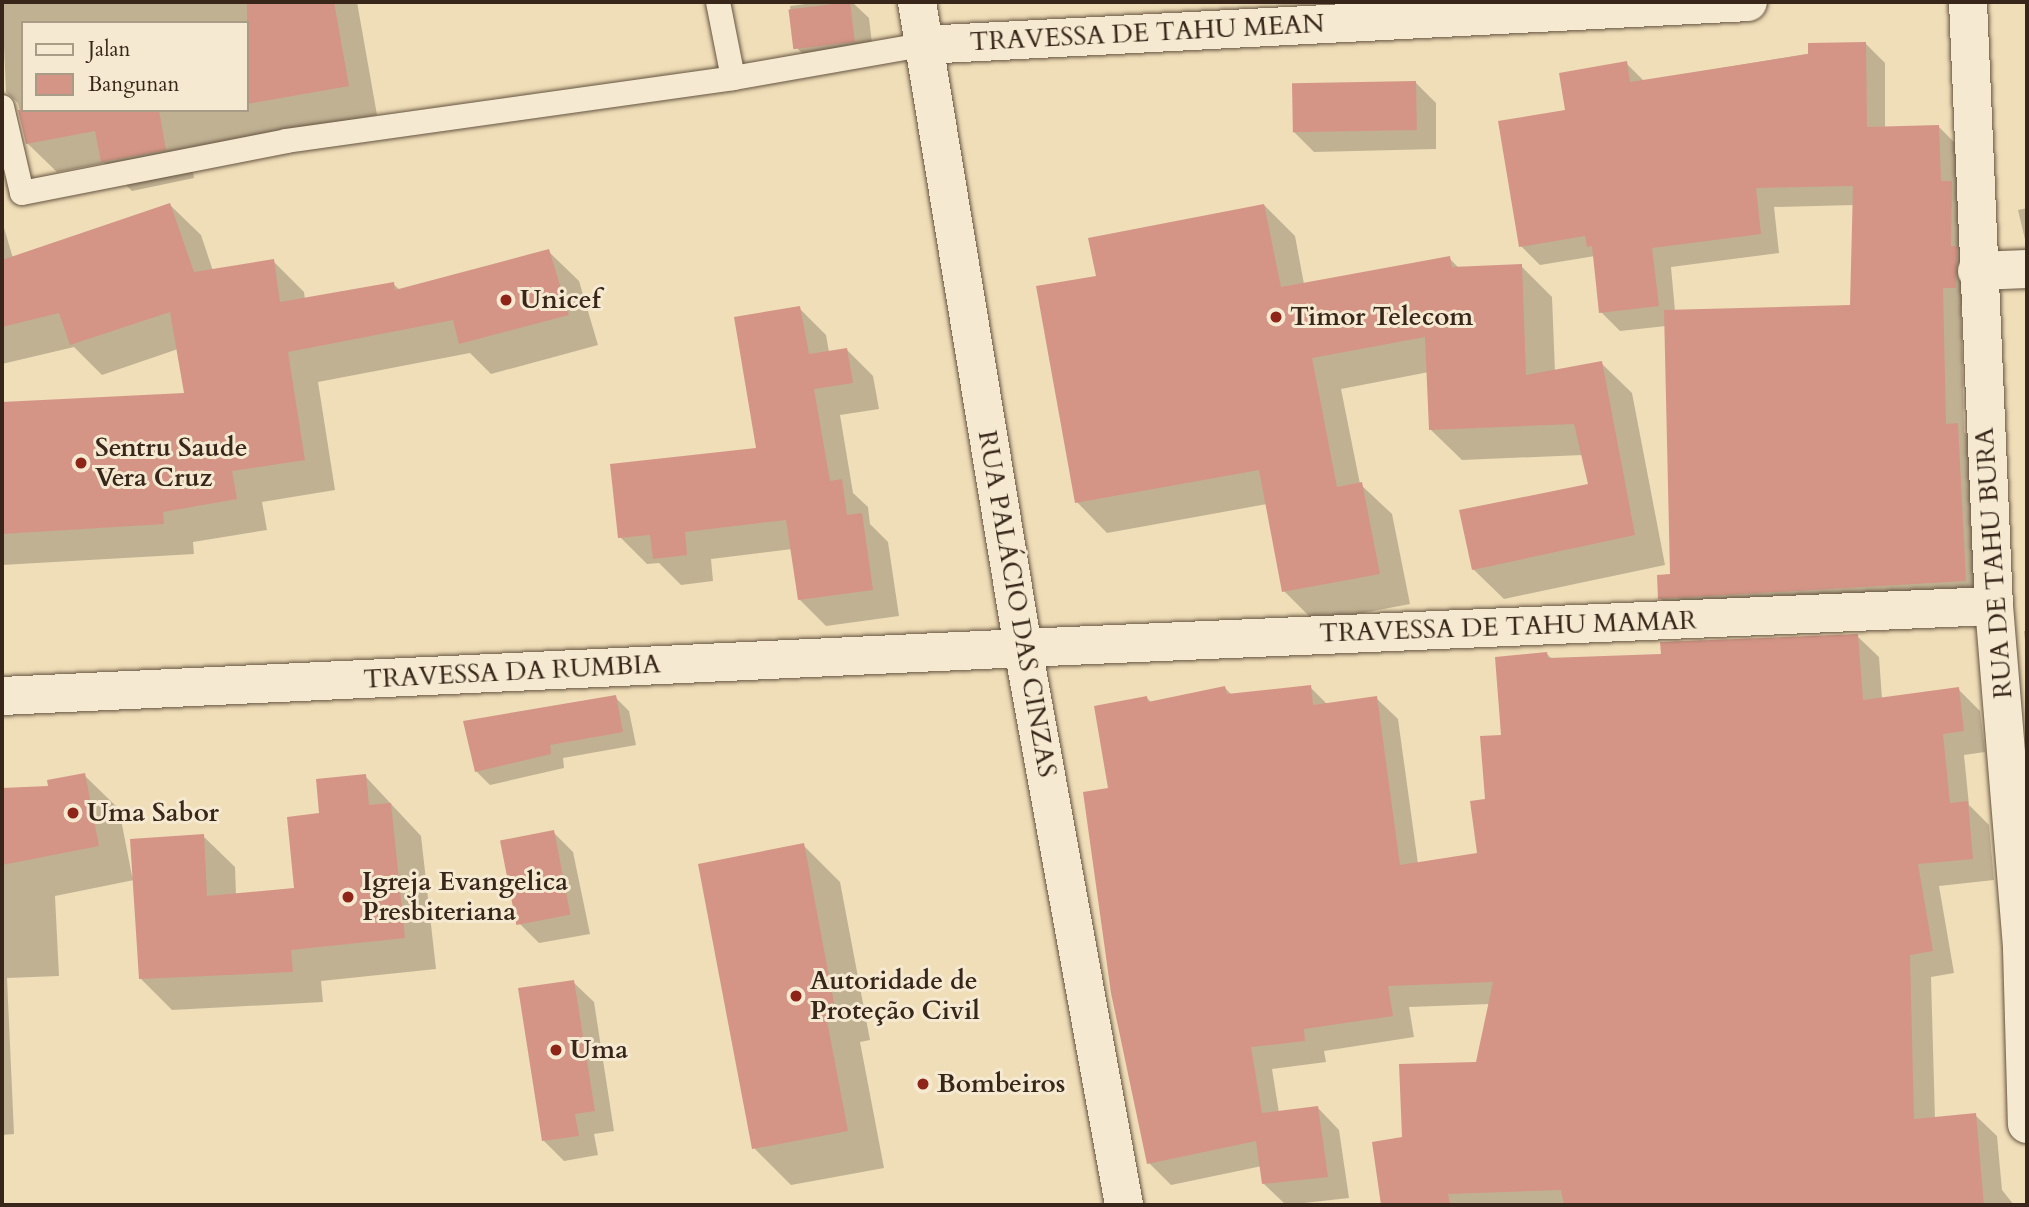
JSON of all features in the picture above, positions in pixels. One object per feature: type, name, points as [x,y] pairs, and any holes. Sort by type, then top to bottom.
[{"type":"street","name":"RUA PALÁCIO DAS CINZAS","points":[[916,2],[1023,648],[1124,1205]]},
{"type":"street","name":"TRAVESSA DE TAHU MEAN","points":[[923,45],[1748,2]]},
{"type":"street","name":"RUA DE TAHU BURA","points":[[1968,2],[1977,271],[1994,606],[2025,948],[2027,1124]]},
{"type":"street","points":[[1977,271],[2027,269]]},
{"type":"street","name":"TRAVESSA DE TAHU MAMAR","points":[[1023,648],[1994,606]]},
{"type":"street","name":"TRAVESSA DA RUMBIA","points":[[2,696],[1023,648]]},
{"type":"lane","points":[[718,2],[733,78]]},
{"type":"lane","points":[[2,107],[22,193],[286,141],[733,78],[923,45]]},
{"type":"building","points":[[247,2],[334,2],[349,86],[248,104]]},
{"type":"building","points":[[850,2],[855,42],[793,49],[788,10]]},
{"type":"building","points":[[1866,42],[1867,127],[1939,125],[1941,181],[1952,181],[1951,246],[1957,246],[1957,254],[1956,288],[1943,288],[1946,424],[1958,423],[1966,581],[1658,599],[1657,575],[1670,574],[1664,310],[1850,305],[1853,186],[1756,188],[1761,234],[1652,248],[1659,306],[1599,313],[1592,246],[1587,247],[1585,236],[1519,247],[1498,121],[1565,110],[1559,73],[1627,61],[1630,82],[1808,54],[1808,43]]},
{"type":"building","points":[[1416,81],[1417,130],[1293,132],[1292,83]]},
{"type":"building","points":[[18,110],[159,112],[166,150],[101,162],[95,131],[26,144]]},
{"type":"building","points":[[170,203],[194,272],[274,259],[280,302],[394,282],[395,290],[549,249],[569,315],[459,344],[453,320],[288,352],[305,460],[232,471],[237,499],[163,512],[164,524],[2,534],[2,402],[184,393],[170,312],[70,345],[59,313],[2,327],[2,260]]},
{"type":"building","points":[[1264,204],[1281,287],[1450,256],[1452,267],[1522,264],[1526,375],[1602,361],[1635,535],[1472,570],[1459,510],[1588,484],[1574,424],[1429,430],[1425,337],[1312,358],[1337,487],[1362,482],[1380,574],[1282,592],[1259,470],[1075,503],[1036,286],[1096,276],[1088,238]]},
{"type":"building","points":[[800,306],[809,354],[847,348],[853,383],[814,389],[830,481],[842,479],[847,515],[862,513],[873,590],[798,600],[786,520],[685,532],[687,555],[653,559],[650,535],[618,538],[610,464],[756,448],[734,317]]},
{"type":"building","points":[[1858,634],[1863,700],[1959,687],[1964,731],[1943,734],[1950,803],[1968,801],[1973,859],[1918,864],[1933,951],[1910,955],[1914,1119],[1976,1113],[1984,1205],[1564,1205],[1561,1190],[1448,1194],[1450,1205],[1381,1205],[1372,1142],[1402,1137],[1399,1064],[1476,1062],[1493,982],[1388,986],[1393,1016],[1304,1029],[1305,1041],[1251,1047],[1262,1113],[1318,1106],[1328,1177],[1262,1184],[1256,1141],[1147,1164],[1111,993],[1083,792],[1108,788],[1094,706],[1147,696],[1148,702],[1225,686],[1227,694],[1311,685],[1313,705],[1377,696],[1400,865],[1477,853],[1470,801],[1485,799],[1480,736],[1501,735],[1495,657],[1547,652],[1548,658],[1661,654],[1660,642]]},
{"type":"building","points":[[616,695],[623,732],[550,745],[551,754],[475,772],[463,721]]},
{"type":"building","points":[[85,773],[99,846],[2,865],[2,788],[48,786],[47,780]]},
{"type":"building","points":[[366,774],[369,805],[391,803],[405,938],[291,950],[293,972],[139,979],[130,839],[204,834],[207,896],[294,888],[287,817],[319,813],[316,779]]},
{"type":"building","points":[[554,830],[570,914],[516,925],[500,840]]},
{"type":"building","name":"Autoridade de Proteção Civil","points":[[804,843],[834,1003],[824,1005],[848,1131],[752,1149],[698,864]]},
{"type":"building","name":"Uma","points":[[574,980],[595,1111],[575,1114],[579,1136],[542,1141],[518,988]]},
{"type":"place","name":"Unicef","points":[[506,300]]},
{"type":"place","name":"Timor Telecom","points":[[1276,317]]},
{"type":"place","name":"Sentru Saude Vera Cruz","points":[[81,463]]},
{"type":"place","name":"Uma Sabor","points":[[73,813]]},
{"type":"place","name":"Igreja Evangelica Presbiteriana","points":[[348,897]]},
{"type":"place","name":"Autoridade de Proteção Civil","points":[[796,996]]},
{"type":"place","name":"Uma","points":[[556,1050]]},
{"type":"place","name":"Bombeiros","points":[[923,1084]]}]
